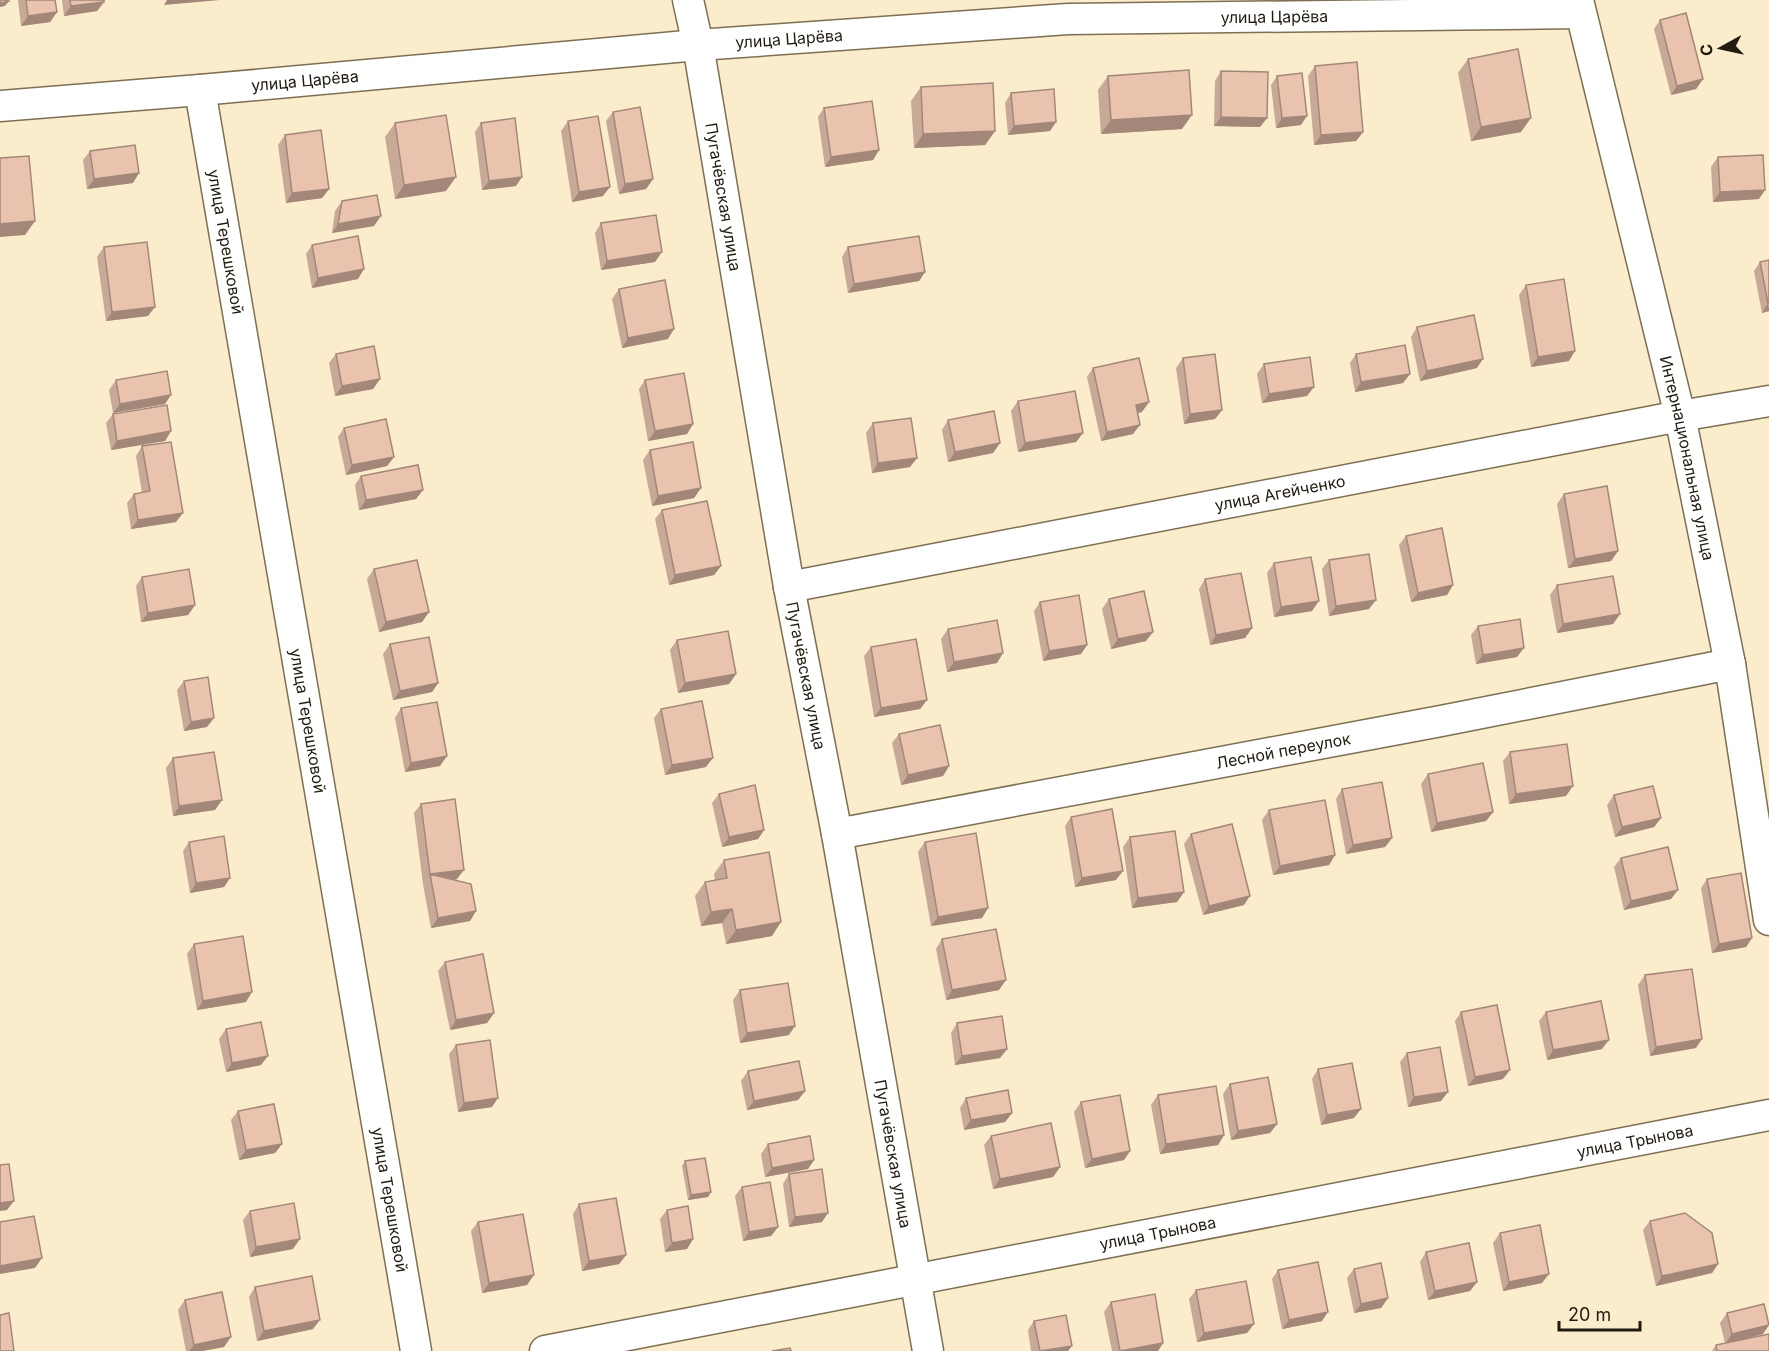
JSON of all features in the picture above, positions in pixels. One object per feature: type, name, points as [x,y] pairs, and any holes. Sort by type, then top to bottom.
[{"type":"street","name":"Пугачёвская улица","points":[[688,0],[698,45],[789,587],[837,834],[928,1351]]},
{"type":"street","name":"улица Царёва","points":[[0,106],[698,45],[1068,19],[1579,7]]},
{"type":"street","name":"Интернациональная улица","points":[[1579,7],[1680,416],[1730,664],[1769,920]]},
{"type":"street","name":"улица Терешковой","points":[[200,90],[416,1351]]},
{"type":"street","name":"улица Агейченко","points":[[789,587],[1680,416],[1769,401]]},
{"type":"street","name":"Лесной переулок","points":[[837,834],[1441,721],[1730,664]]},
{"type":"street","name":"улица Трынова","points":[[545,1351],[1769,1115]]},
{"type":"building","points":[[26,0],[55,0],[57,12],[28,16]]},
{"type":"building","points":[[70,0],[104,0],[104,2],[71,6]]},
{"type":"building","points":[[1686,13],[1703,79],[1677,86],[1660,20]]},
{"type":"building","points":[[1518,49],[1531,118],[1481,127],[1468,59]]},
{"type":"building","points":[[1357,62],[1363,132],[1321,135],[1315,66]]},
{"type":"building","points":[[1189,70],[1192,115],[1111,120],[1108,76]]},
{"type":"building","points":[[1221,71],[1268,72],[1267,118],[1221,117]]},
{"type":"building","points":[[1302,73],[1307,116],[1282,118],[1277,76]]},
{"type":"building","points":[[993,83],[995,131],[923,134],[921,87]]},
{"type":"building","points":[[1054,89],[1056,122],[1014,126],[1011,93]]},
{"type":"building","points":[[872,101],[879,150],[831,157],[824,108]]},
{"type":"building","points":[[640,107],[653,179],[625,184],[613,112]]},
{"type":"building","points":[[446,115],[456,177],[404,185],[395,123]]},
{"type":"building","points":[[598,116],[610,187],[579,192],[568,121]]},
{"type":"building","points":[[515,118],[522,177],[489,181],[481,123]]},
{"type":"building","points":[[321,130],[329,189],[292,193],[285,135]]},
{"type":"building","points":[[135,145],[139,173],[94,179],[90,151]]},
{"type":"building","points":[[1763,155],[1765,190],[1720,192],[1718,157]]},
{"type":"building","points":[[29,156],[35,221],[0,224],[0,158]]},
{"type":"building","points":[[377,195],[381,216],[338,224],[342,201]]},
{"type":"building","points":[[656,215],[662,252],[607,261],[601,223]]},
{"type":"building","points":[[358,236],[364,269],[318,278],[312,245]]},
{"type":"building","points":[[919,236],[925,272],[854,284],[848,247]]},
{"type":"building","points":[[147,242],[155,307],[112,312],[104,247]]},
{"type":"building","points":[[1769,260],[1769,303],[1768,303],[1760,262]]},
{"type":"building","points":[[1564,279],[1575,351],[1538,357],[1526,285]]},
{"type":"building","points":[[665,280],[674,329],[628,338],[619,289]]},
{"type":"building","points":[[1474,315],[1483,359],[1427,371],[1417,327]]},
{"type":"building","points":[[1405,345],[1410,374],[1361,382],[1356,354]]},
{"type":"building","points":[[374,346],[380,379],[342,386],[336,354]]},
{"type":"building","points":[[1215,354],[1222,410],[1190,414],[1183,358]]},
{"type":"building","points":[[1310,357],[1314,387],[1269,394],[1264,364]]},
{"type":"building","points":[[1139,358],[1149,402],[1136,405],[1140,425],[1107,432],[1093,368]]},
{"type":"building","points":[[167,371],[171,395],[120,404],[116,380]]},
{"type":"building","points":[[684,373],[693,424],[655,431],[645,380]]},
{"type":"building","points":[[1075,391],[1083,433],[1025,443],[1018,401]]},
{"type":"building","points":[[167,405],[171,431],[117,441],[113,414]]},
{"type":"building","points":[[994,411],[1000,443],[955,452],[948,420]]},
{"type":"building","points":[[911,418],[917,458],[878,463],[873,423]]},
{"type":"building","points":[[386,419],[394,457],[352,465],[344,428]]},
{"type":"building","points":[[171,442],[183,513],[138,520],[134,494],[150,491],[142,446]]},
{"type":"building","points":[[693,442],[701,488],[658,496],[650,450]]},
{"type":"building","points":[[418,465],[423,490],[366,500],[361,476]]},
{"type":"building","points":[[1607,486],[1618,551],[1575,559],[1564,494]]},
{"type":"building","points":[[707,501],[721,566],[675,575],[662,510]]},
{"type":"building","points":[[1442,528],[1453,585],[1418,593],[1406,536]]},
{"type":"building","points":[[1369,554],[1376,600],[1336,606],[1329,560]]},
{"type":"building","points":[[1311,557],[1319,601],[1281,607],[1274,563]]},
{"type":"building","points":[[417,560],[429,612],[386,622],[374,569]]},
{"type":"building","points":[[189,569],[195,605],[148,613],[142,577]]},
{"type":"building","points":[[1241,573],[1252,628],[1216,635],[1205,579]]},
{"type":"building","points":[[1613,576],[1620,614],[1563,624],[1557,585]]},
{"type":"building","points":[[1144,591],[1153,632],[1118,639],[1109,599]]},
{"type":"building","points":[[1079,595],[1087,645],[1049,651],[1040,602]]},
{"type":"building","points":[[1520,619],[1524,648],[1483,655],[1478,626]]},
{"type":"building","points":[[997,620],[1003,653],[954,662],[948,629]]},
{"type":"building","points":[[728,631],[736,674],[685,683],[677,640]]},
{"type":"building","points":[[429,637],[438,683],[400,691],[390,644]]},
{"type":"building","points":[[916,639],[927,700],[881,708],[871,647]]},
{"type":"building","points":[[208,677],[214,718],[191,722],[184,681]]},
{"type":"building","points":[[702,701],[713,758],[672,765],[661,709]]},
{"type":"building","points":[[437,702],[447,756],[411,763],[401,708]]},
{"type":"building","points":[[940,725],[949,766],[908,775],[899,734]]},
{"type":"building","points":[[1567,744],[1573,786],[1516,794],[1510,752]]},
{"type":"building","points":[[214,752],[222,800],[179,806],[173,758]]},
{"type":"building","points":[[1483,763],[1493,812],[1437,823],[1428,774]]},
{"type":"building","points":[[1382,782],[1392,838],[1353,845],[1342,789]]},
{"type":"building","points":[[755,785],[764,830],[729,837],[719,794]]},
{"type":"building","points":[[1653,786],[1661,818],[1622,827],[1614,795]]},
{"type":"building","points":[[455,799],[464,870],[430,874],[421,804]]},
{"type":"building","points":[[1325,800],[1335,855],[1280,866],[1269,810]]},
{"type":"building","points":[[1112,809],[1123,871],[1082,878],[1071,817]]},
{"type":"building","points":[[1232,824],[1250,896],[1209,906],[1191,834]]},
{"type":"building","points":[[1175,831],[1184,892],[1138,898],[1130,837]]},
{"type":"building","points":[[976,833],[988,908],[938,917],[925,842]]},
{"type":"building","points":[[224,836],[230,878],[196,883],[189,842]]},
{"type":"building","points":[[1668,847],[1678,890],[1631,901],[1621,858]]},
{"type":"building","points":[[769,852],[781,922],[736,930],[732,909],[711,912],[705,882],[727,878],[724,860]]},
{"type":"building","points":[[1741,873],[1752,938],[1719,944],[1707,879]]},
{"type":"building","points":[[430,874],[471,884],[476,911],[438,918]]},
{"type":"building","points":[[996,929],[1006,980],[952,990],[942,939]]},
{"type":"building","points":[[243,936],[252,992],[203,1001],[194,944]]},
{"type":"building","points":[[483,954],[494,1013],[456,1020],[445,962]]},
{"type":"building","points":[[1692,969],[1702,1039],[1656,1047],[1645,975]]},
{"type":"building","points":[[788,983],[795,1026],[747,1033],[740,990]]},
{"type":"building","points":[[1601,1001],[1609,1040],[1553,1050],[1546,1012]]},
{"type":"building","points":[[1497,1005],[1510,1070],[1475,1077],[1461,1012]]},
{"type":"building","points":[[1002,1016],[1007,1049],[962,1056],[957,1023]]},
{"type":"building","points":[[261,1022],[268,1056],[232,1063],[226,1029]]},
{"type":"building","points":[[490,1040],[498,1098],[464,1103],[456,1045]]},
{"type":"building","points":[[1440,1047],[1448,1092],[1414,1097],[1407,1053]]},
{"type":"building","points":[[799,1061],[805,1091],[754,1101],[748,1071]]},
{"type":"building","points":[[1352,1063],[1361,1109],[1327,1115],[1318,1069]]},
{"type":"building","points":[[1268,1077],[1277,1124],[1238,1131],[1230,1084]]},
{"type":"building","points":[[1216,1086],[1224,1135],[1166,1144],[1158,1095]]},
{"type":"building","points":[[1008,1090],[1012,1113],[971,1120],[966,1098]]},
{"type":"building","points":[[1120,1095],[1130,1151],[1092,1159],[1081,1102]]},
{"type":"building","points":[[274,1104],[282,1144],[246,1150],[238,1111]]},
{"type":"building","points":[[1051,1123],[1060,1167],[1000,1179],[991,1136]]},
{"type":"building","points":[[810,1136],[814,1160],[772,1168],[768,1144]]},
{"type":"building","points":[[705,1158],[711,1192],[691,1195],[685,1161]]},
{"type":"building","points":[[9,1164],[14,1201],[0,1203],[0,1165]]},
{"type":"building","points":[[822,1169],[828,1213],[795,1217],[789,1174]]},
{"type":"building","points":[[770,1182],[778,1227],[749,1232],[742,1187]]},
{"type":"building","points":[[616,1198],[626,1255],[589,1261],[579,1204]]},
{"type":"building","points":[[294,1203],[300,1239],[256,1247],[250,1211]]},
{"type":"building","points":[[688,1206],[693,1239],[672,1243],[667,1210]]},
{"type":"building","points":[[1685,1213],[1712,1233],[1718,1264],[1662,1276],[1650,1221]]},
{"type":"building","points":[[523,1214],[534,1275],[489,1283],[478,1222]]},
{"type":"building","points":[[34,1216],[42,1258],[0,1266],[0,1222]]},
{"type":"building","points":[[1540,1225],[1549,1274],[1509,1282],[1500,1233]]},
{"type":"building","points":[[1469,1243],[1477,1282],[1435,1291],[1426,1252]]},
{"type":"building","points":[[1318,1262],[1328,1312],[1289,1320],[1278,1270]]},
{"type":"building","points":[[1381,1263],[1388,1298],[1361,1304],[1354,1269]]},
{"type":"building","points":[[312,1276],[320,1320],[264,1331],[255,1287]]},
{"type":"building","points":[[1246,1281],[1254,1324],[1204,1333],[1196,1290]]},
{"type":"building","points":[[222,1292],[231,1337],[194,1345],[185,1300]]},
{"type":"building","points":[[1155,1294],[1163,1343],[1120,1351],[1111,1302]]},
{"type":"building","points":[[1764,1304],[1769,1325],[1732,1334],[1727,1313]]},
{"type":"building","points":[[9,1313],[14,1351],[0,1351],[0,1315]]},
{"type":"building","points":[[1066,1315],[1072,1346],[1040,1351],[1034,1321]]},
{"type":"building","points":[[1769,1334],[1769,1351],[1717,1351],[1716,1345]]},
{"type":"building","points":[[790,1348],[791,1351],[772,1351]]}]
